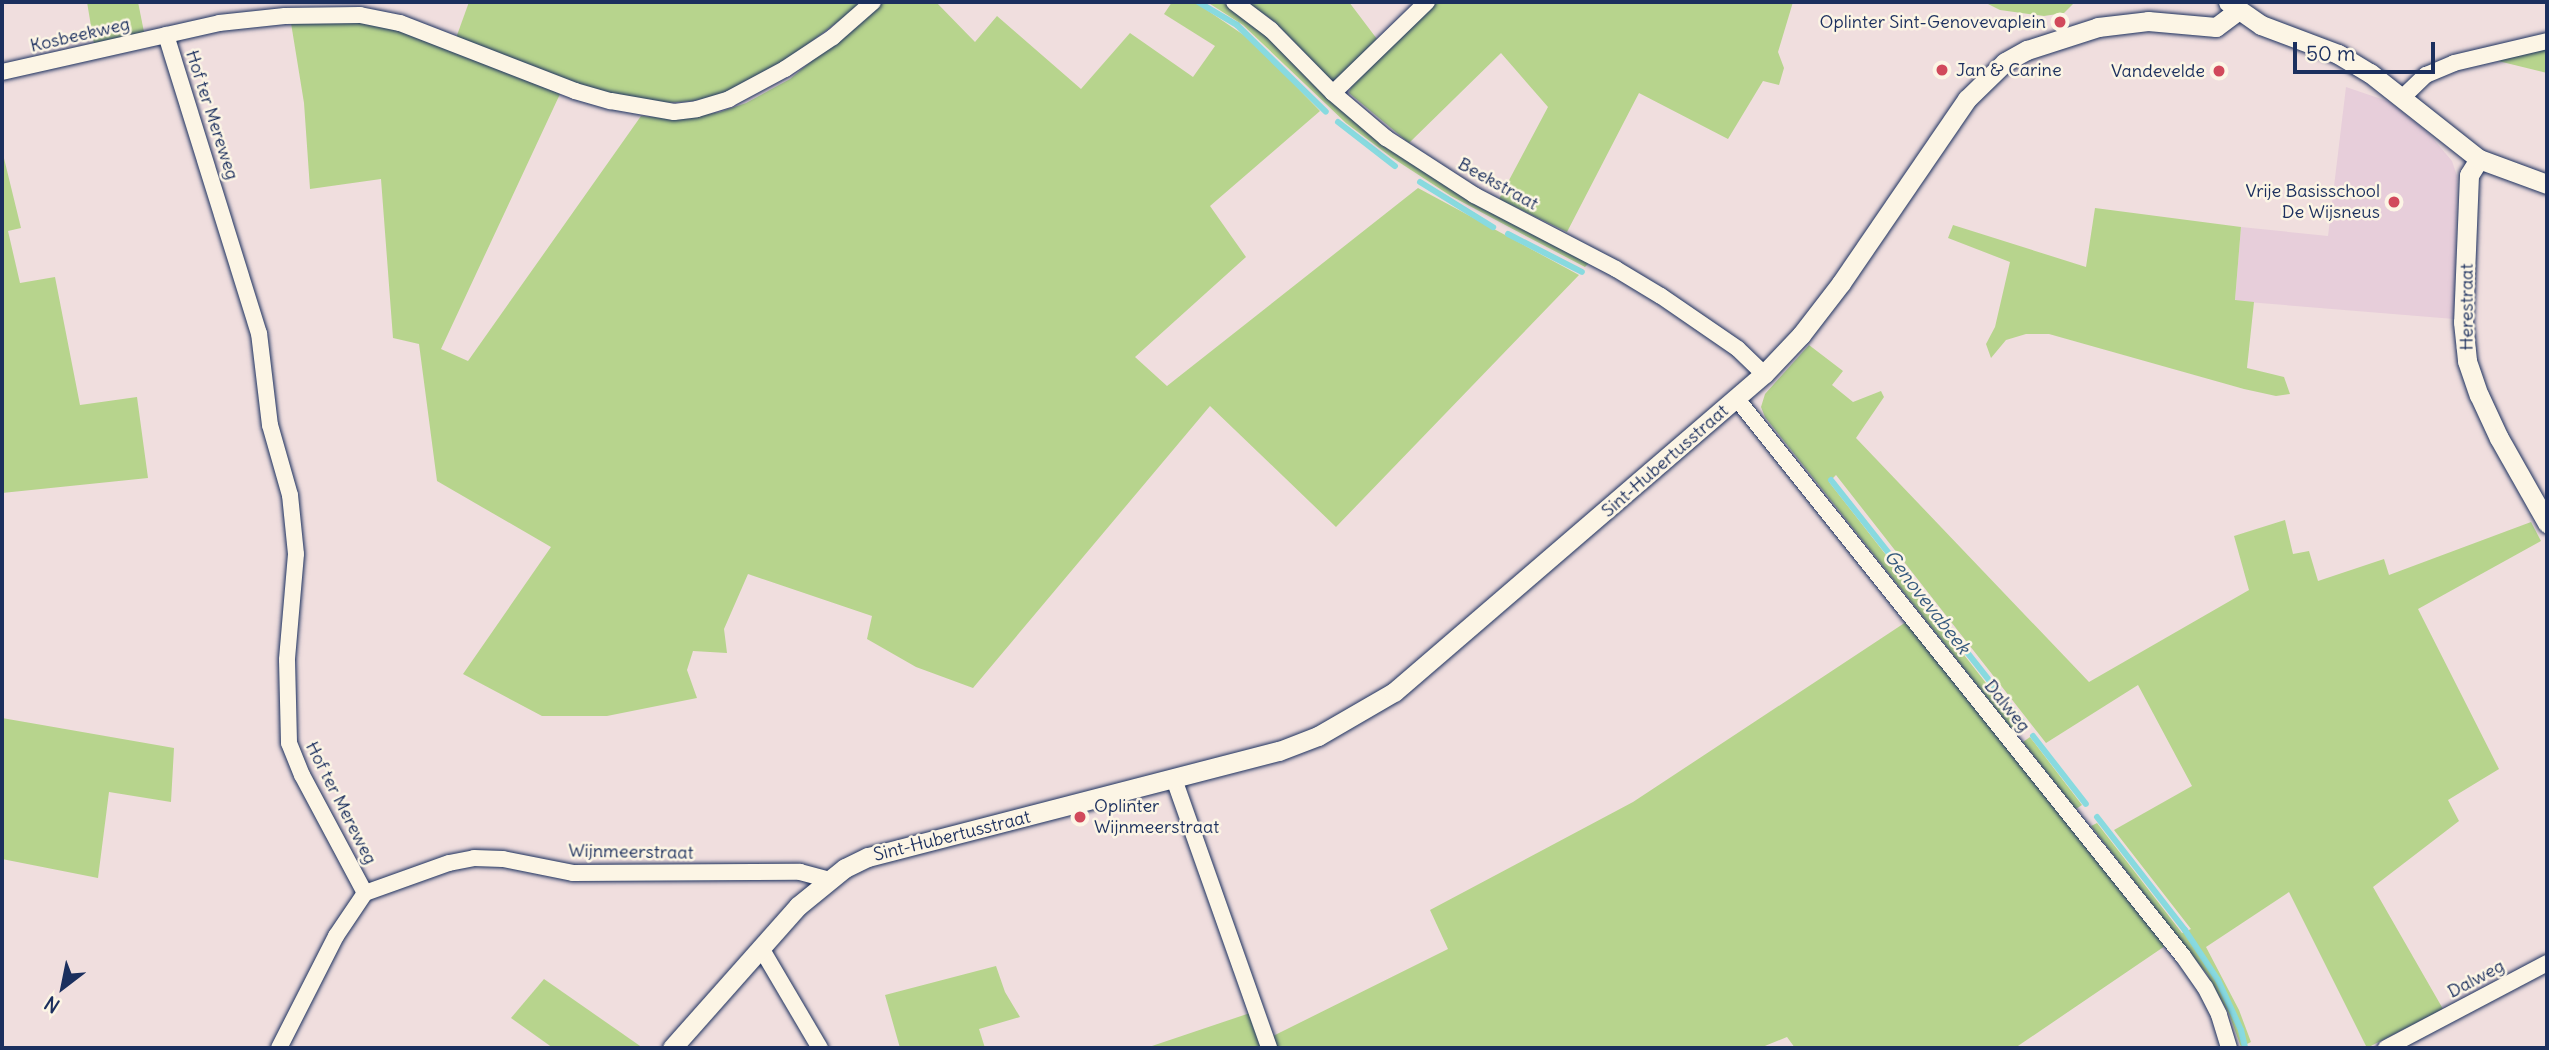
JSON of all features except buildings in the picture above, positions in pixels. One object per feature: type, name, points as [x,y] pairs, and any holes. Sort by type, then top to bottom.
[{"type":"street","name":"Hof ter Mereweg","points":[[365,893],[302,775],[289,743],[287,660],[296,554],[290,495],[270,425],[259,333],[166,35],[219,23],[272,17],[360,15],[400,23],[575,91],[611,101],[674,112],[729,99],[785,69],[833,37],[873,2]]},
{"type":"street","name":"Beekstraat","points":[[1234,2],[1271,30],[1333,93],[1386,138],[1426,166],[1661,296],[1738,349],[1764,374]]},
{"type":"street","points":[[1333,93],[1427,2]]},
{"type":"street","points":[[2232,6],[2261,26],[2338,54],[2403,97],[2479,159],[2547,184]]},
{"type":"street","name":"Sint-Hubertusstraat","points":[[672,1048],[798,906],[827,879],[869,857],[1289,748],[1358,715],[1394,692],[1764,374],[1801,335],[1841,283],[1952,118],[1982,81],[2005,62],[2066,35],[2107,25],[2148,21],[2216,27],[2232,6]]},
{"type":"street","name":"Kosbeekweg","points":[[2,72],[166,35]]},
{"type":"street","points":[[2403,97],[2426,75],[2455,63],[2547,41]]},
{"type":"street","name":"Herestraat","points":[[2479,159],[2469,176],[2463,322],[2468,360],[2479,395],[2494,427],[2547,523]]},
{"type":"street","name":"Dalweg","points":[[1737,399],[2183,956],[2205,987],[2219,1015],[2229,1048]]},
{"type":"street","points":[[1174,779],[1269,1048]]},
{"type":"street","name":"Wijnmeerstraat","points":[[365,893],[449,863],[474,858],[503,859],[573,873],[800,872],[827,879]]},
{"type":"street","points":[[279,1048],[336,936],[365,893]]},
{"type":"street","points":[[761,948],[820,1048]]},
{"type":"street","name":"Dalweg","points":[[2386,1048],[2547,963]]},
{"type":"shaded area","name":"Vrije Basisschool De Wijsneus","points":[[2346,87],[2390,102],[2429,134],[2452,161],[2457,176],[2454,319],[2235,301],[2241,227],[2328,236]]},
{"type":"green space","points":[[87,2],[138,2],[144,32],[94,44]]},
{"type":"green space","points":[[469,2],[864,2],[784,62],[724,94],[693,101],[665,103],[632,100],[588,89],[456,38]]},
{"type":"green space","points":[[882,2],[936,2],[975,42],[997,16],[1081,89],[1130,33],[1193,77],[1215,46],[1164,14],[1172,2],[1195,2],[1251,40],[1320,111],[1210,206],[1246,257],[1135,357],[1167,386],[1418,188],[1579,275],[1336,527],[1210,406],[973,688],[916,667],[867,639],[872,616],[748,574],[724,629],[727,653],[693,651],[687,670],[697,698],[607,716],[542,716],[463,674],[551,547],[437,481],[419,344],[393,338],[381,179],[310,189],[304,103],[291,23],[375,23],[418,35],[560,94],[441,349],[468,361],[641,116],[679,119],[720,112],[746,103],[790,79]]},
{"type":"green space","points":[[1207,2],[1221,2],[1245,15],[1353,119],[1589,263],[1585,267],[1451,196],[1391,157],[1346,123],[1243,25]]},
{"type":"green space","points":[[1247,2],[1349,2],[1377,39],[1334,83],[1275,22]]},
{"type":"green space","points":[[1436,2],[1793,2],[1778,52],[1784,68],[1779,85],[1763,81],[1728,139],[1639,93],[1567,232],[1499,199],[1548,107],[1501,53],[1409,143],[1349,93],[1351,87]]},
{"type":"green space","points":[[1984,2],[2075,2],[2064,13],[2044,16],[2000,10]]},
{"type":"green space","points":[[2547,47],[2547,73],[2494,60]]},
{"type":"green space","points":[[2,150],[21,228],[8,231],[20,283],[55,277],[80,405],[137,397],[148,478],[2,493]]},
{"type":"green space","points":[[2095,208],[2241,227],[2235,300],[2254,302],[2247,368],[2284,377],[2290,394],[2276,396],[2244,389],[2049,334],[2026,334],[2006,340],[1991,358],[1986,344],[1995,327],[2010,262],[1948,238],[1953,225],[2086,267]]},
{"type":"green space","points":[[1809,345],[1843,371],[1832,385],[1853,402],[1881,391],[1884,397],[1856,438],[2089,682],[2249,590],[2234,536],[2285,520],[2293,554],[2309,551],[2318,581],[2384,559],[2389,575],[2531,522],[2541,541],[2418,609],[2499,769],[2448,800],[2459,821],[2373,887],[2443,1009],[2367,1048],[2289,892],[2206,947],[2239,1010],[2251,1042],[2241,1047],[2229,1014],[2207,974],[2091,826],[2097,823],[2182,933],[2191,929],[2114,830],[2192,786],[2138,685],[2046,743],[1836,475],[1829,482],[2018,724],[2012,729],[1765,417],[1761,407],[1765,394]]},
{"type":"green space","points":[[1906,622],[2165,946],[2015,1048],[1795,1048],[1787,1037],[1760,1048],[1275,1048],[1271,1037],[1448,949],[1430,910],[1633,802]]},
{"type":"green space","points":[[2,718],[174,748],[171,802],[109,792],[98,878],[2,859]]},
{"type":"green space","points":[[2030,737],[2082,805],[2076,809],[2023,742]]},
{"type":"green space","points":[[996,966],[1005,992],[1020,1017],[979,1029],[985,1048],[900,1048],[885,995]]},
{"type":"green space","points":[[544,979],[643,1048],[553,1048],[511,1018]]},
{"type":"green space","points":[[1253,1012],[1265,1048],[1146,1048]]},
{"type":"waterway","name":"Genovevabeek","points":[[1198,2],[1237,25],[1326,112]]},
{"type":"waterway","name":"Genovevabeek","points":[[1338,122],[1395,166]]},
{"type":"waterway","name":"Genovevabeek","points":[[1420,182],[1493,227]]},
{"type":"waterway","name":"Genovevabeek","points":[[1508,234],[1582,272]]},
{"type":"waterway","name":"Genovevabeek","points":[[1831,480],[2024,724]]},
{"type":"waterway","name":"Genovevabeek","points":[[2033,736],[2086,804]]},
{"type":"waterway","name":"Genovevabeek","points":[[2097,817],[2185,930],[2218,980],[2241,1030],[2245,1048]]},
{"type":"place","name":"Oplinter Sint-Genovevaplein","points":[[2060,22]]},
{"type":"place","name":"Jan & Carine","points":[[1942,70]]},
{"type":"place","name":"Vandevelde","points":[[2219,71]]},
{"type":"place","name":"Vrije Basisschool De Wijsneus","points":[[2394,202]]},
{"type":"place","name":"Oplinter Wijnmeerstraat","points":[[1080,817]]}]
